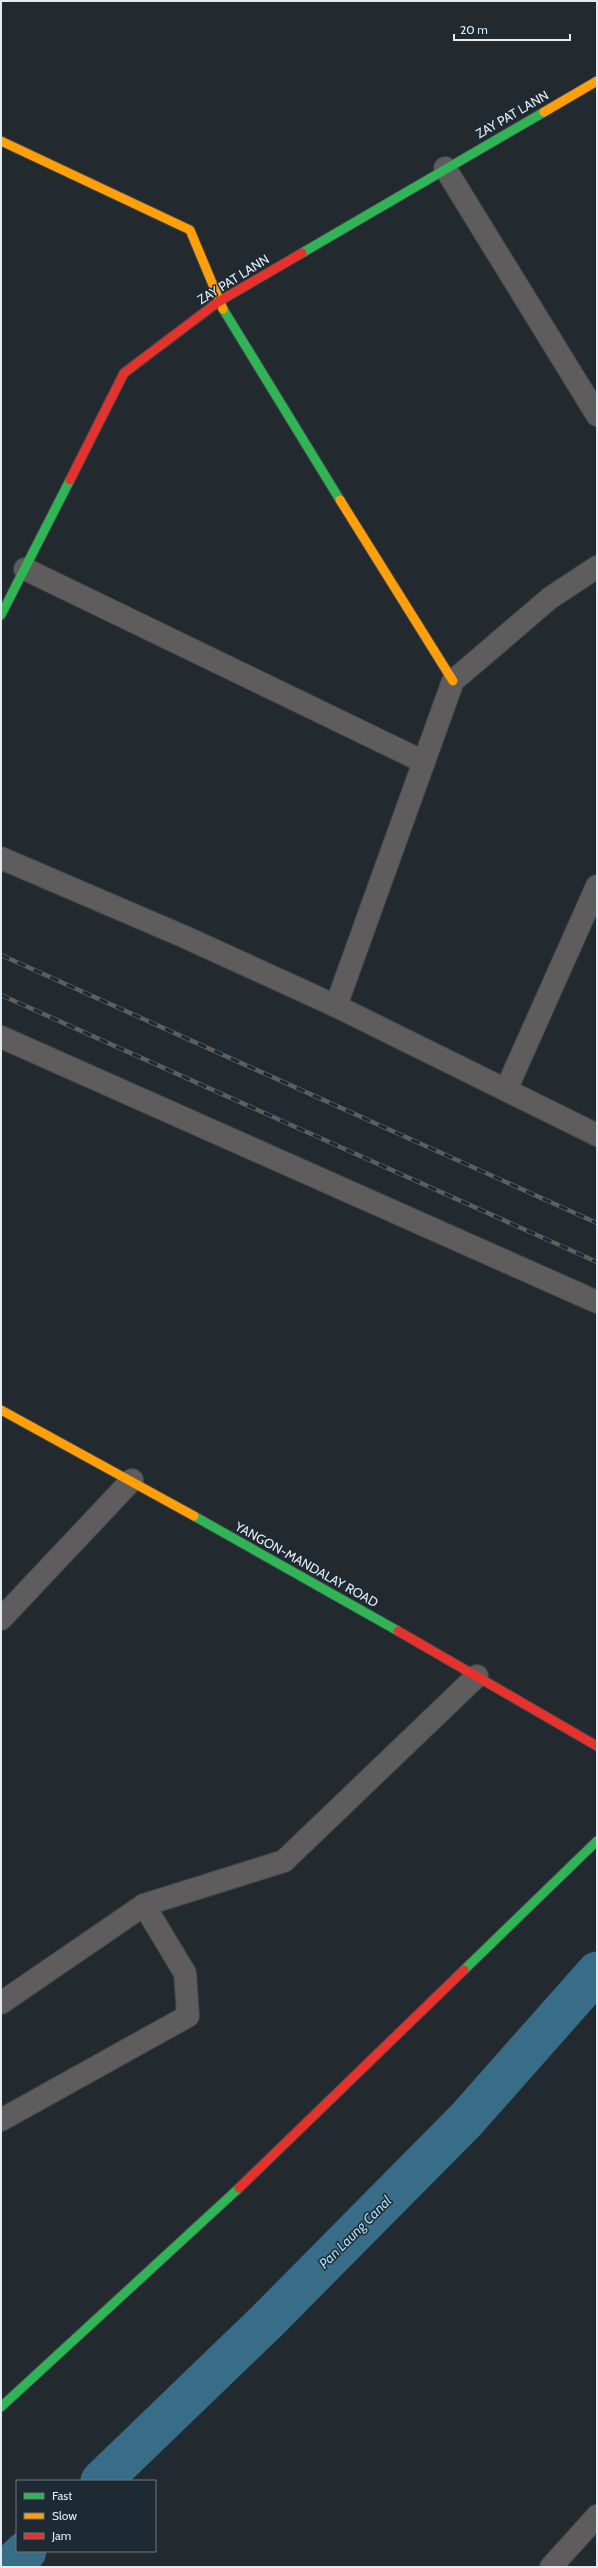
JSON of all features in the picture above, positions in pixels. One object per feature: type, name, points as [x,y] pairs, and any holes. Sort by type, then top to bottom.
[{"type":"main road","name":"ZAY PAT LANN","points":[[1,615],[124,373],[218,302],[445,168],[597,81]]},
{"type":"main road","points":[[1,141],[190,230],[218,302],[453,681]]},
{"type":"main road","name":"YANGON-MANDALAY ROAD","points":[[1,1410],[132,1480],[478,1676],[597,1746]]},
{"type":"main road","points":[[1,2407],[256,2172],[597,1841]]},
{"type":"street","points":[[445,168],[597,415]]},
{"type":"street","points":[[336,1006],[453,681],[550,598],[597,567]]},
{"type":"street","points":[[25,569],[424,762]]},
{"type":"street","points":[[1,858],[185,937],[336,1006],[597,1135]]},
{"type":"street","points":[[506,1090],[597,886]]},
{"type":"street","points":[[1,1037],[597,1302]]},
{"type":"street","points":[[1,1619],[132,1480]]},
{"type":"street","points":[[1,2003],[144,1905],[284,1861],[478,1676]]},
{"type":"street","points":[[1,2120],[188,2016],[185,1973],[144,1905]]},
{"type":"street","points":[[551,2567],[597,2516]]},
{"type":"waterway","name":"Pan Laung Canal","points":[[102,2480],[266,2322],[466,2120],[597,1972]]},
{"type":"waterway","name":"Pan Laung Canal","points":[[9,2567],[25,2552]]},
{"type":"railway","points":[[1,955],[597,1223]]},
{"type":"railway","points":[[1,995],[597,1262]]},
{"type":"traffic: fast","points":[[302,253],[544,112]]},
{"type":"traffic: fast","points":[[223,309],[340,500]]},
{"type":"traffic: fast","points":[[1,615],[70,480]]},
{"type":"traffic: fast","points":[[194,1516],[398,1631]]},
{"type":"traffic: fast","points":[[464,1970],[597,1841]]},
{"type":"traffic: fast","points":[[1,2407],[239,2188]]},
{"type":"traffic: slow","points":[[544,112],[597,81]]},
{"type":"traffic: slow","points":[[1,141],[190,230],[223,309]]},
{"type":"traffic: slow","points":[[340,500],[453,681]]},
{"type":"traffic: slow","points":[[1,1410],[194,1516]]},
{"type":"traffic: jam","points":[[70,480],[124,373],[218,302],[302,253]]},
{"type":"traffic: jam","points":[[398,1631],[597,1746]]},
{"type":"traffic: jam","points":[[239,2188],[464,1970]]}]
